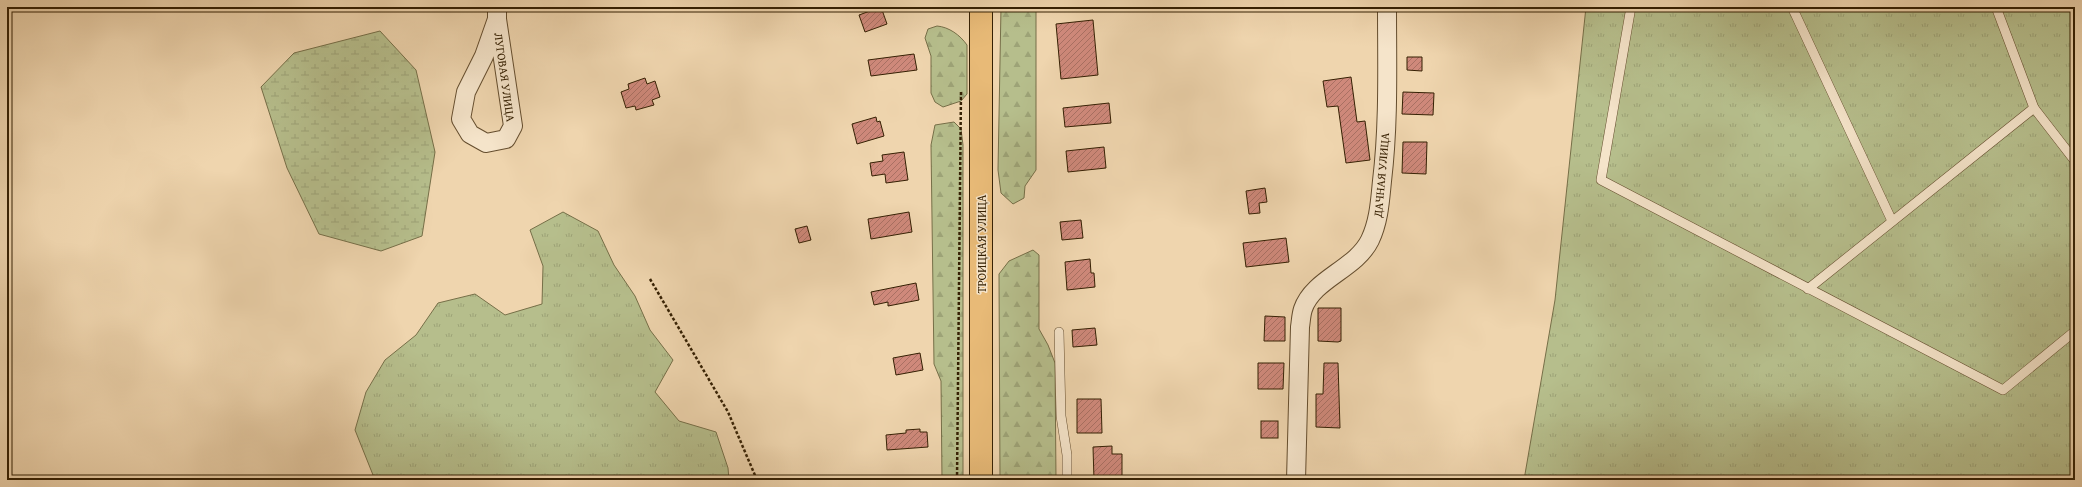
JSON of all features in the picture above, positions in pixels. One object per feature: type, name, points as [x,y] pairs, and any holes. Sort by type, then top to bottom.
[{"type":"main road","name":"ТРОИЦКАЯ УЛИЦА","points":[[981,7],[981,480]]},
{"type":"street","name":"ДАЧНАЯ УЛИЦА","points":[[1296,480],[1300,327],[1303,309],[1309,298],[1327,280],[1350,265],[1369,242],[1378,221],[1384,162],[1388,93],[1387,7]]},
{"type":"street","name":"ЛУГОВАЯ УЛИЦА","points":[[497,13],[513,126],[506,139],[486,143],[470,134],[461,119],[466,92],[484,56],[497,13]]},
{"type":"lane","points":[[1631,7],[1601,180],[2003,390],[2075,331]]},
{"type":"lane","points":[[1792,7],[1892,222]]},
{"type":"lane","points":[[1996,7],[2034,108],[2075,161]]},
{"type":"lane","points":[[1808,288],[2034,108]]},
{"type":"lane","points":[[1059,332],[1061,416],[1067,455],[1067,480]]},
{"type":"path","points":[[957,480],[961,90]]},
{"type":"path","points":[[650,278],[728,412],[758,480]]},
{"type":"green space","points":[[1001,7],[1036,7],[1036,170],[1025,186],[1024,198],[1013,204],[1001,193],[998,170]]},
{"type":"green space","points":[[1586,7],[2075,7],[2075,480],[1524,480],[1555,300]]},
{"type":"green space","points":[[937,26],[954,32],[967,45],[967,94],[961,101],[943,107],[935,102],[931,93],[931,56],[925,38],[928,29]]},
{"type":"green space","points":[[380,31],[416,70],[435,152],[422,236],[381,251],[319,234],[287,168],[261,87],[294,53]]},
{"type":"green space","points":[[954,122],[961,129],[963,145],[963,480],[942,480],[941,381],[934,364],[931,145],[935,125]]},
{"type":"green space","points":[[563,212],[598,231],[614,265],[635,296],[650,330],[673,360],[655,392],[679,421],[716,432],[728,468],[729,480],[375,480],[355,430],[366,392],[385,360],[416,335],[438,303],[475,294],[505,315],[542,304],[543,266],[530,230]]},
{"type":"green space","points":[[1033,250],[1039,255],[1039,329],[1048,345],[1055,363],[1056,480],[1000,480],[999,274],[1009,261]]},
{"type":"building","points":[[881,7],[887,24],[865,32],[859,15]]},
{"type":"building","points":[[1093,20],[1098,75],[1061,79],[1056,24]]},
{"type":"building","points":[[914,54],[917,70],[871,76],[868,60]]},
{"type":"building","points":[[1407,57],[1422,57],[1422,71],[1407,70]]},
{"type":"building","points":[[1351,77],[1357,122],[1365,121],[1370,160],[1346,163],[1338,106],[1327,107],[1323,81]]},
{"type":"building","points":[[645,78],[647,84],[655,81],[660,97],[652,100],[654,105],[636,110],[635,106],[626,108],[621,92],[629,89],[628,84]]},
{"type":"building","points":[[1403,92],[1434,93],[1433,115],[1402,114]]},
{"type":"building","points":[[1109,103],[1111,123],[1065,127],[1063,108]]},
{"type":"building","points":[[876,117],[877,122],[880,121],[884,136],[857,144],[852,124]]},
{"type":"building","points":[[1403,142],[1427,142],[1426,174],[1402,173]]},
{"type":"building","points":[[1104,147],[1106,168],[1068,172],[1066,151]]},
{"type":"building","points":[[904,152],[908,180],[886,183],[885,174],[872,176],[870,163],[883,161],[882,155]]},
{"type":"building","points":[[1265,188],[1267,202],[1259,203],[1260,213],[1249,214],[1246,191]]},
{"type":"building","points":[[909,212],[912,232],[871,239],[868,219]]},
{"type":"building","points":[[1081,220],[1083,238],[1062,240],[1060,222]]},
{"type":"building","points":[[807,226],[811,240],[799,243],[795,229]]},
{"type":"building","points":[[1286,238],[1289,262],[1246,267],[1243,243]]},
{"type":"building","points":[[1090,259],[1091,273],[1094,273],[1095,287],[1067,290],[1065,262]]},
{"type":"building","points":[[916,283],[919,300],[888,306],[888,302],[874,305],[871,292]]},
{"type":"building","points":[[1318,308],[1341,308],[1341,341],[1318,341]]},
{"type":"building","points":[[1265,316],[1285,317],[1285,341],[1264,341]]},
{"type":"building","points":[[1095,328],[1097,345],[1073,347],[1072,330]]},
{"type":"building","points":[[920,353],[923,370],[896,375],[893,358]]},
{"type":"building","points":[[1258,363],[1284,363],[1283,389],[1258,389]]},
{"type":"building","points":[[1324,363],[1338,363],[1340,428],[1316,427],[1316,394],[1323,394]]},
{"type":"building","points":[[1077,399],[1101,399],[1102,433],[1077,433]]},
{"type":"building","points":[[1261,421],[1278,421],[1278,438],[1261,438]]},
{"type":"building","points":[[920,429],[920,432],[927,432],[928,447],[887,450],[886,435],[906,433],[906,430]]},
{"type":"building","points":[[1112,446],[1112,454],[1122,454],[1122,480],[1094,480],[1093,447]]}]
